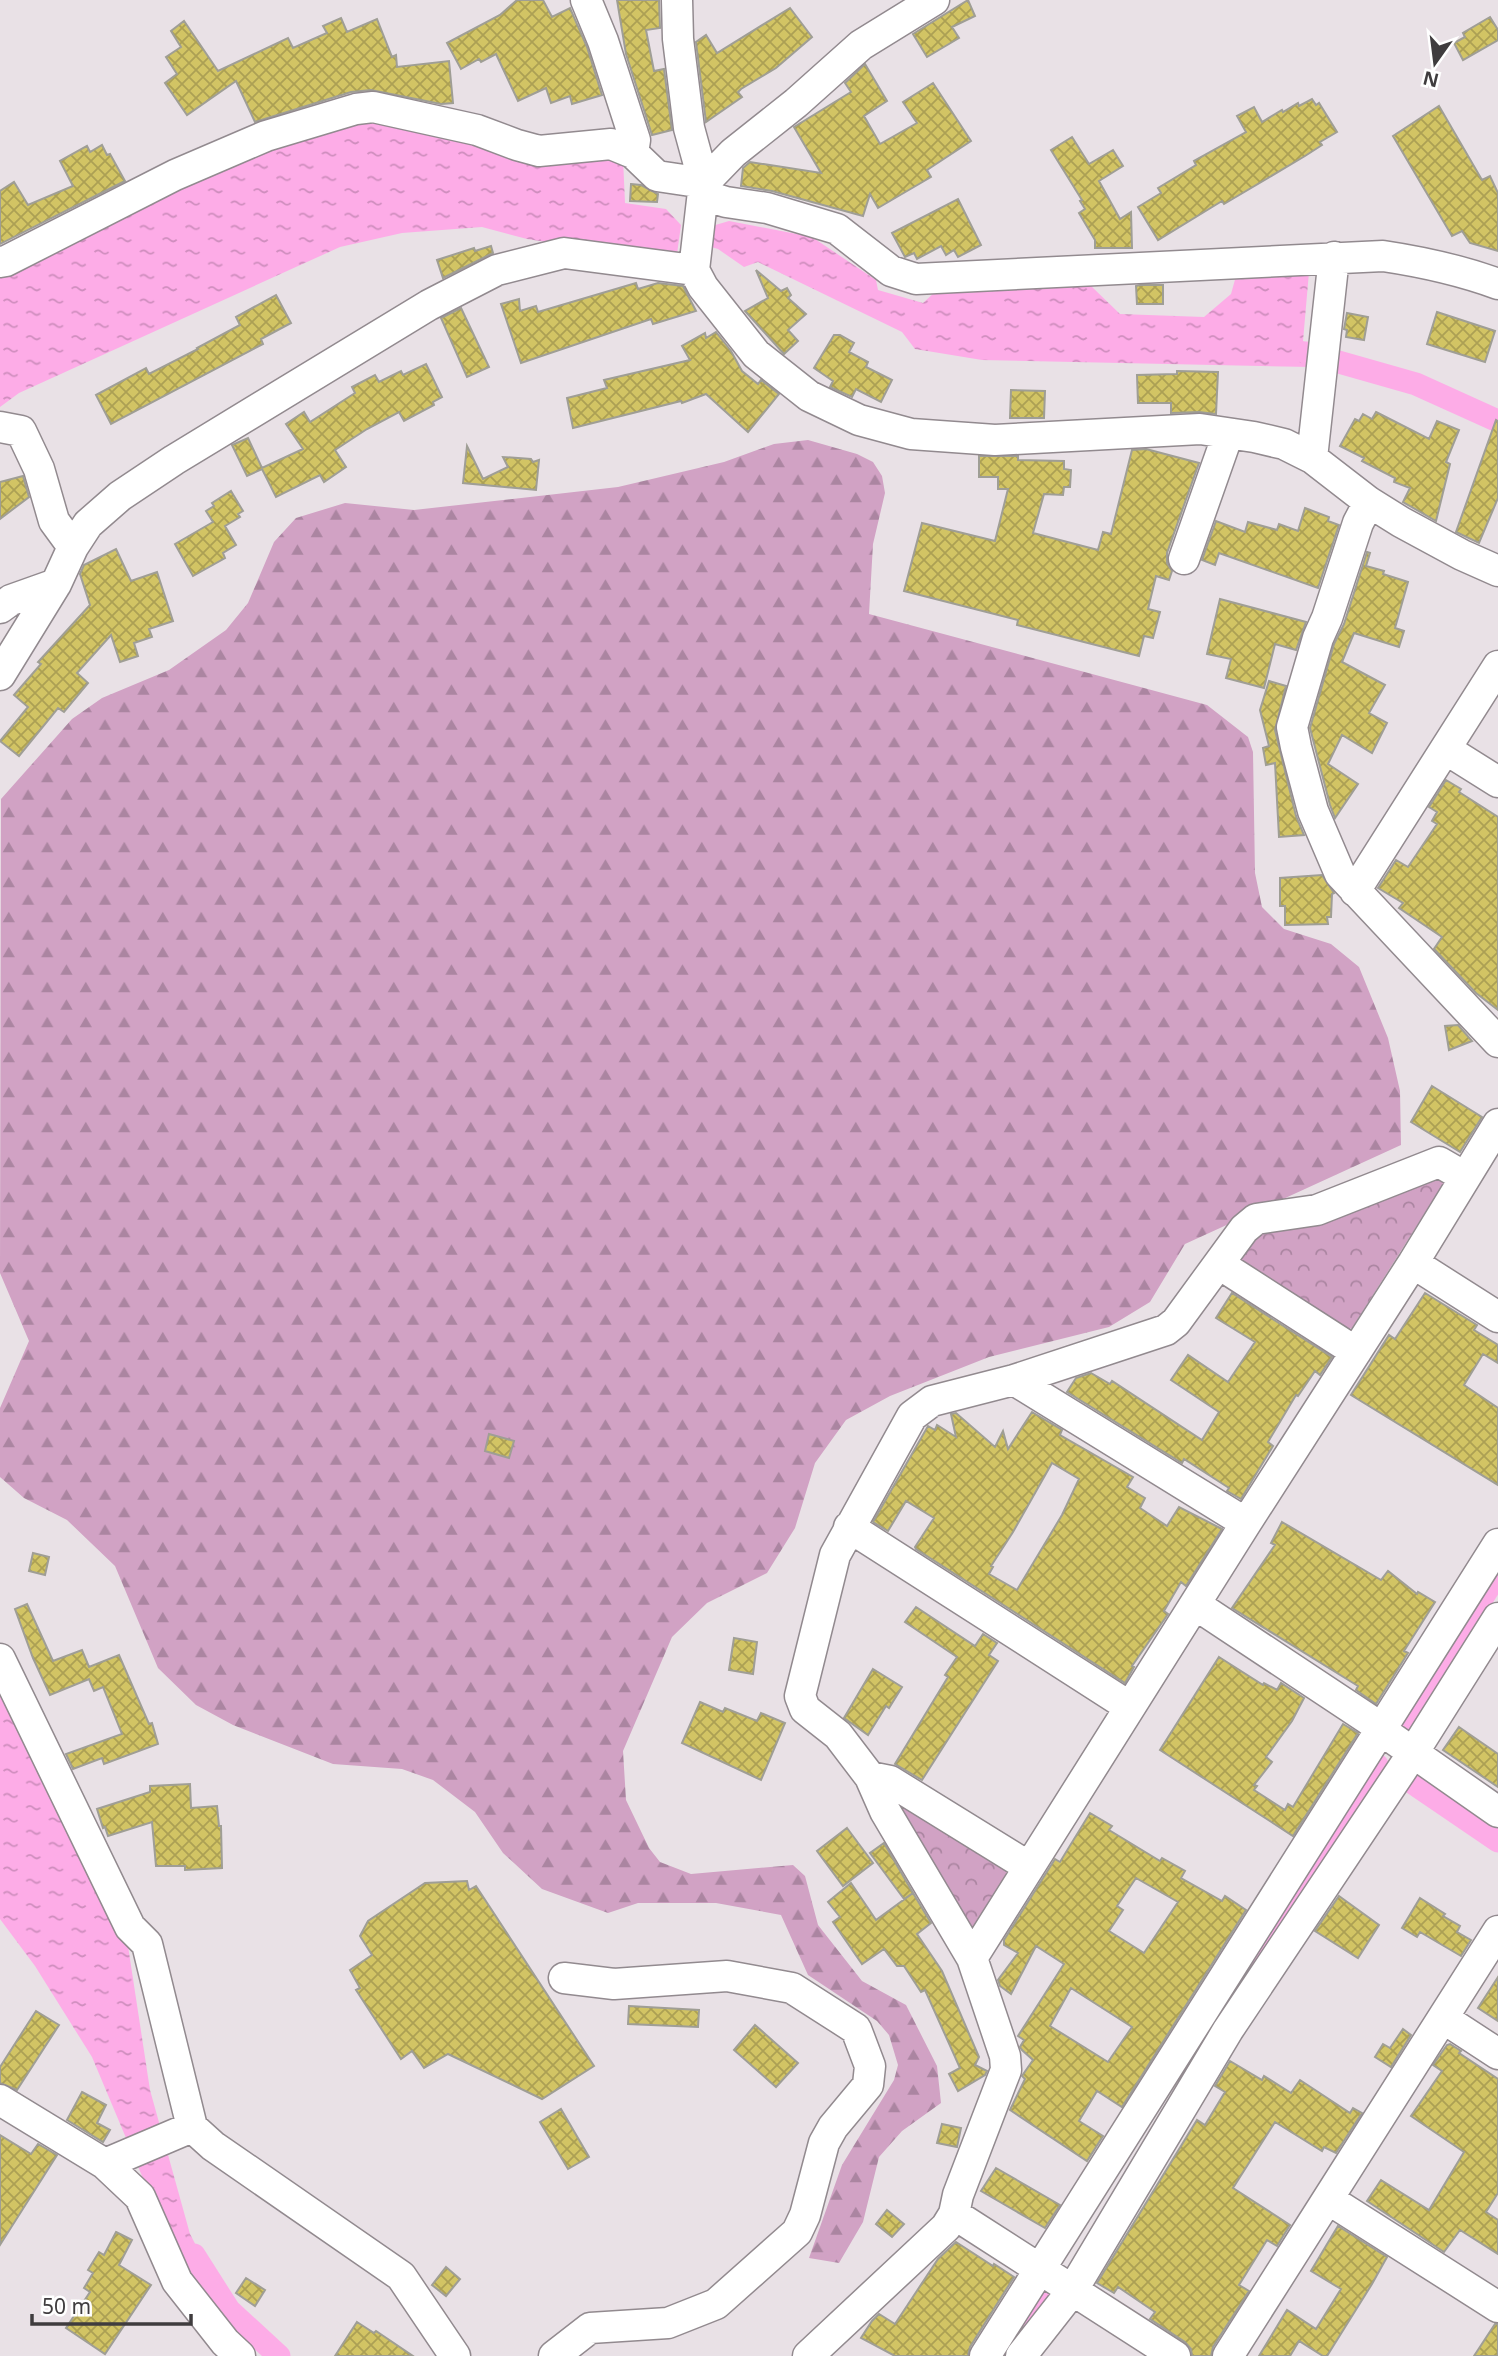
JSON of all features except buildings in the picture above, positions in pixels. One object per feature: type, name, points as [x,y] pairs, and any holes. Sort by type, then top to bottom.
[{"type":"street","points":[[586,0],[603,41],[635,140],[634,153]]},
{"type":"street","points":[[677,0],[678,39],[689,128],[704,189],[694,270],[703,287],[756,354],[809,396],[859,420],[911,434],[995,440],[1200,429],[1284,444],[1312,458],[1369,502],[1450,548],[1498,571]]},
{"type":"street","points":[[704,189],[733,153],[796,103],[861,45],[934,0]]},
{"type":"street","points":[[0,262],[175,175],[266,136],[356,109],[373,107],[477,130],[539,151],[611,144],[634,153],[657,176],[704,189],[726,202],[767,208],[837,229],[891,271],[916,279],[1383,256],[1427,263],[1498,284]]},
{"type":"street","points":[[0,675],[56,584],[88,524],[120,496],[174,460],[429,305],[497,270],[564,253],[694,270]]},
{"type":"street","points":[[1312,458],[1334,257]]},
{"type":"street","points":[[0,427],[20,431],[39,469],[54,521],[74,547]]},
{"type":"street","points":[[1184,559],[1228,434]]},
{"type":"street","points":[[1369,502],[1358,523],[1318,638],[1292,727],[1313,811],[1340,874],[1498,1042]]},
{"type":"street","points":[[0,608],[11,600],[56,584]]},
{"type":"street","points":[[1355,891],[1498,666]]},
{"type":"street","points":[[1447,750],[1498,782]]},
{"type":"street","points":[[972,1958],[1413,1263],[1498,1124]]},
{"type":"street","points":[[808,2356],[946,2227],[954,2214],[958,2195],[1006,2070],[1005,2056],[972,1958],[885,1811],[870,1777],[838,1735],[805,1709],[800,1696],[835,1555],[849,1527],[912,1416],[932,1401],[1014,1380],[1166,1330],[1176,1322],[1244,1229],[1256,1219],[1317,1210],[1439,1162],[1465,1177]]},
{"type":"street","points":[[1413,1263],[1498,1317]]},
{"type":"street","points":[[1219,1264],[1356,1352]]},
{"type":"street","points":[[1014,1380],[1246,1523]]},
{"type":"street","points":[[849,1527],[1130,1707]]},
{"type":"street","points":[[985,2356],[1055,2279],[1228,2030],[1395,1741],[1498,1544]]},
{"type":"street","points":[[1196,1605],[1368,1719],[1395,1741],[1498,1812]]},
{"type":"street","points":[[1021,2356],[1055,2279],[1395,1741],[1498,1618]]},
{"type":"street","points":[[0,1660],[131,1927],[147,1944],[179,2132]]},
{"type":"street","points":[[870,1777],[890,1781],[1029,1867]]},
{"type":"street","points":[[1228,2356],[1498,1931]]},
{"type":"street","points":[[554,2356],[590,2328],[668,2323],[716,2304],[797,2232],[805,2215],[824,2143],[833,2127],[868,2085],[870,2066],[856,2029],[792,1988],[727,1976],[614,1984],[564,1978]]},
{"type":"street","points":[[1443,2018],[1498,2054]]},
{"type":"street","points":[[0,2100],[117,2159],[141,2197],[177,2281],[225,2342],[240,2356]]},
{"type":"street","points":[[117,2159],[179,2132],[214,2146],[401,2276],[455,2356]]},
{"type":"street","points":[[1328,2200],[1498,2307]]},
{"type":"street","points":[[954,2214],[1175,2356]]},
{"type":"green space","points":[[808,440],[857,454],[873,462],[882,476],[885,493],[873,544],[869,614],[1207,705],[1248,737],[1253,752],[1255,873],[1262,907],[1284,929],[1331,944],[1359,967],[1388,1038],[1400,1091],[1401,1145],[1185,1244],[1150,1302],[1109,1327],[989,1357],[890,1396],[846,1420],[815,1463],[795,1528],[767,1573],[707,1603],[672,1637],[623,1751],[626,1800],[649,1848],[660,1862],[691,1874],[793,1865],[805,1876],[818,1925],[862,1981],[906,2005],[937,2066],[941,2103],[902,2131],[879,2157],[863,2222],[839,2263],[809,2258],[842,2165],[894,2080],[898,2065],[889,2035],[877,2021],[808,1975],[781,1915],[716,1903],[638,1903],[608,1913],[542,1889],[503,1853],[475,1812],[433,1780],[402,1769],[333,1764],[233,1725],[196,1705],[158,1668],[115,1566],[67,1520],[24,1498],[0,1477],[0,1408],[29,1341],[0,1273],[1,799],[72,719],[102,698],[169,670],[226,630],[248,603],[274,542],[296,518],[345,503],[414,510],[618,487],[724,462],[774,444]]},
{"type":"green space","points":[[1444,1175],[1444,1183],[1352,1328],[1346,1330],[1236,1262],[1258,1230]]},
{"type":"green space","points":[[899,1795],[1012,1872],[976,1929],[970,1932],[890,1803]]},
{"type":"water","points":[[372,112],[623,158],[625,203],[666,209],[681,225],[677,254],[662,260],[527,239],[482,227],[402,233],[340,247],[19,393],[0,407],[0,269],[196,173]]},
{"type":"water","points":[[729,221],[812,237],[876,280],[878,290],[923,303],[936,291],[960,293],[1090,285],[1120,314],[1204,317],[1231,294],[1236,276],[1309,272],[1303,341],[1316,345],[1311,367],[982,360],[915,349],[902,332],[758,262],[744,267],[718,249],[708,246],[712,226]]},
{"type":"water","points":[[0,1694],[128,1946],[150,2090],[190,2234],[214,2280],[195,2287],[163,2226],[92,2057],[35,1966],[0,1919]]},
{"type":"waterway","points":[[1307,353],[1416,384],[1498,421]]},
{"type":"waterway","points":[[1404,1722],[1498,1573]]},
{"type":"waterway","points":[[1234,1990],[1377,1765]]},
{"type":"waterway","points":[[1407,1779],[1498,1841]]},
{"type":"waterway","points":[[194,2255],[229,2310],[279,2356]]},
{"type":"waterway","points":[[1004,2356],[1052,2276]]}]
